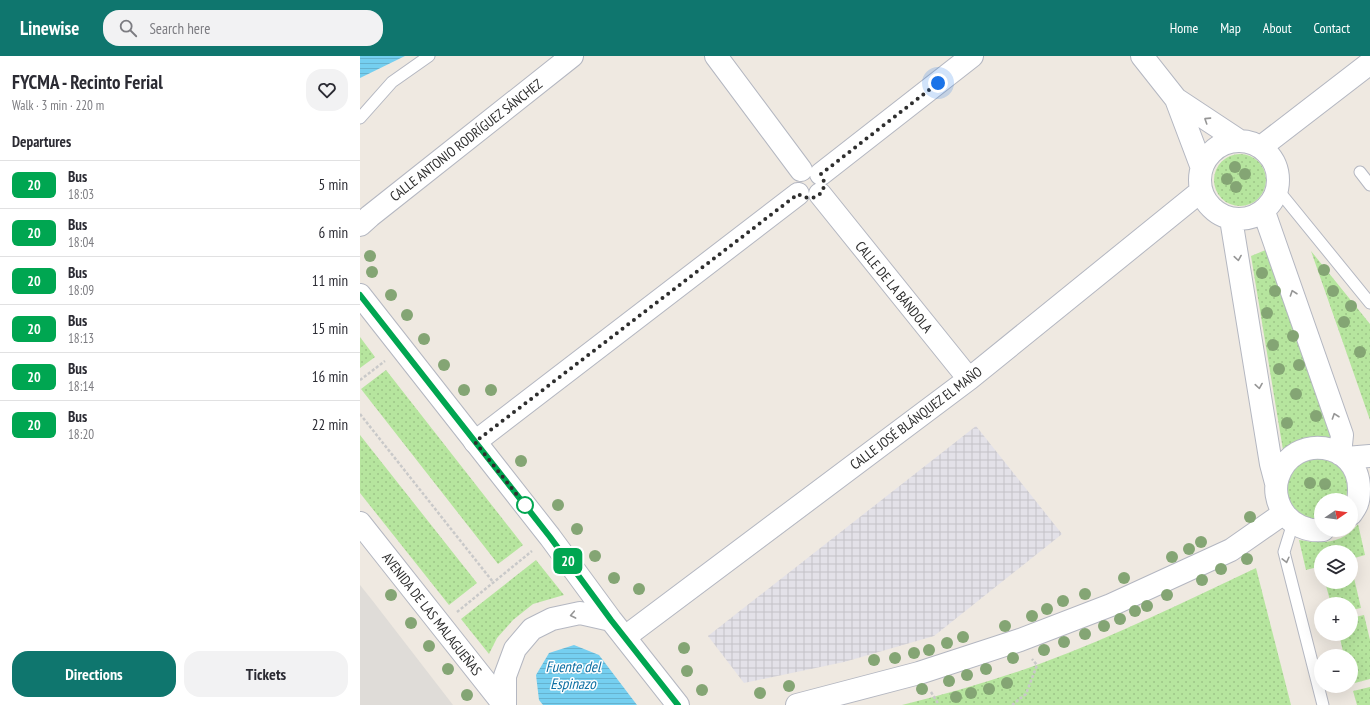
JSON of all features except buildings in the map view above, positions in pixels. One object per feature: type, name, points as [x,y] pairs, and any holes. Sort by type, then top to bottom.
[{"type":"street","name":"CALLE ANTONIO RODRÍGUEZ SÁNCHEZ","points":[[360,225],[572,56]]},
{"type":"street","name":"CALLE DE LA BÁNDOLA","points":[[716,56],[814,179],[969,379]]},
{"type":"street","points":[[475,442],[798,194],[809,199],[815,197],[814,179],[972,56]]},
{"type":"street","points":[[1142,56],[1176,100],[1202,168]]},
{"type":"street","points":[[1261,147],[1370,63]]},
{"type":"street","points":[[1176,100],[1238,140],[1250,142],[1261,147],[1270,155],[1276,166],[1279,178],[1278,190],[1273,202],[1264,212],[1243,220],[1221,216],[1212,209],[1201,191],[1200,179],[1202,168],[1207,157],[1215,148],[1238,140]]},
{"type":"street","name":"CALLE JOSÉ BLÁNQUEZ EL MAÑO","points":[[625,637],[969,379],[1201,191]]},
{"type":"street","points":[[1264,212],[1342,435],[1343,456]]},
{"type":"street","points":[[1231,219],[1271,464],[1276,483],[1276,494],[1279,504],[1288,518],[1304,529],[1314,531]]},
{"type":"street","points":[[360,295],[550,537],[611,620],[678,705]]},
{"type":"street","points":[[1276,483],[1281,470],[1289,459],[1300,451],[1314,447],[1327,448],[1343,456],[1354,468],[1359,482],[1360,502]]},
{"type":"street","points":[[1343,456],[1370,456]]},
{"type":"street","points":[[797,705],[919,673],[1020,640],[1111,605],[1231,550],[1288,518]]},
{"type":"street","name":"AVENIDA DE LAS MALAGUEÑAS","points":[[360,523],[440,626],[505,705]]},
{"type":"street","name":"AVENIDA DE LAS MALAGUEÑAS","points":[[505,705],[505,676],[514,649],[532,629],[552,619],[580,613],[611,620]]},
{"type":"lane","points":[[360,118],[392,82],[429,56]]},
{"type":"lane","points":[[1360,172],[1370,184]]},
{"type":"lane","points":[[1278,190],[1370,304]]},
{"type":"lane","points":[[1288,518],[1284,552],[1323,705]]},
{"type":"path","points":[[360,380],[402,348]]},
{"type":"path","points":[[360,414],[493,582]]},
{"type":"path","points":[[440,626],[532,551]]},
{"type":"path","points":[[1012,705],[1026,694],[1037,665],[1020,640]]},
{"type":"shaded area","points":[[976,426],[1062,534],[934,636],[844,662],[744,683],[708,636]]},
{"type":"shaded area","points":[[360,585],[372,600],[453,705],[360,705]]},
{"type":"green space","points":[[1240,154],[1250,156],[1258,162],[1264,170],[1266,180],[1264,190],[1258,198],[1250,204],[1240,206],[1230,204],[1222,198],[1216,190],[1214,180],[1216,170],[1222,162],[1230,156]]},
{"type":"green space","points":[[1268,249],[1334,438],[1307,438],[1296,442],[1283,450],[1251,256]]},
{"type":"green space","points":[[1311,251],[1370,324],[1370,420]]},
{"type":"green space","points":[[360,337],[375,357],[360,368]]},
{"type":"green space","points":[[386,370],[523,545],[498,564],[361,389]]},
{"type":"green space","points":[[360,435],[477,583],[449,605],[360,493]]},
{"type":"green space","points":[[1324,458],[1331,461],[1341,469],[1347,485],[1347,493],[1314,493],[1314,519],[1302,515],[1294,509],[1286,492],[1290,473],[1305,460]]},
{"type":"green space","points":[[1358,524],[1365,555],[1358,557],[1358,545],[1314,545],[1314,568],[1306,570],[1299,540],[1324,542],[1344,537],[1358,537]]},
{"type":"green space","points":[[536,560],[564,595],[533,604],[513,620],[497,638],[489,654],[461,619]]},
{"type":"green space","points":[[1256,568],[1291,705],[902,705],[990,681],[1069,653],[1150,618]]},
{"type":"green space","points":[[1327,589],[1357,589],[1361,608],[1358,609],[1358,597],[1329,597]]},
{"type":"green space","points":[[1364,615],[1370,640],[1370,679],[1358,682],[1358,649],[1342,649],[1341,641],[1358,641],[1358,616]]},
{"type":"green space","points":[[1370,687],[1370,705],[1357,705],[1354,693],[1358,693],[1358,690]]},
{"type":"water","points":[[360,56],[405,56],[360,78]]},
{"type":"water","name":"Fuente del Espinazo","points":[[574,645],[599,655],[637,705],[543,705],[539,700],[536,675],[549,653]]},
{"type":"bus line","name":"20","points":[[360,295],[550,537],[611,620],[678,705]]},
{"type":"route","points":[[525,505],[475,442],[798,194],[809,199],[820,194],[824,182],[821,174],[938,83]]}]
